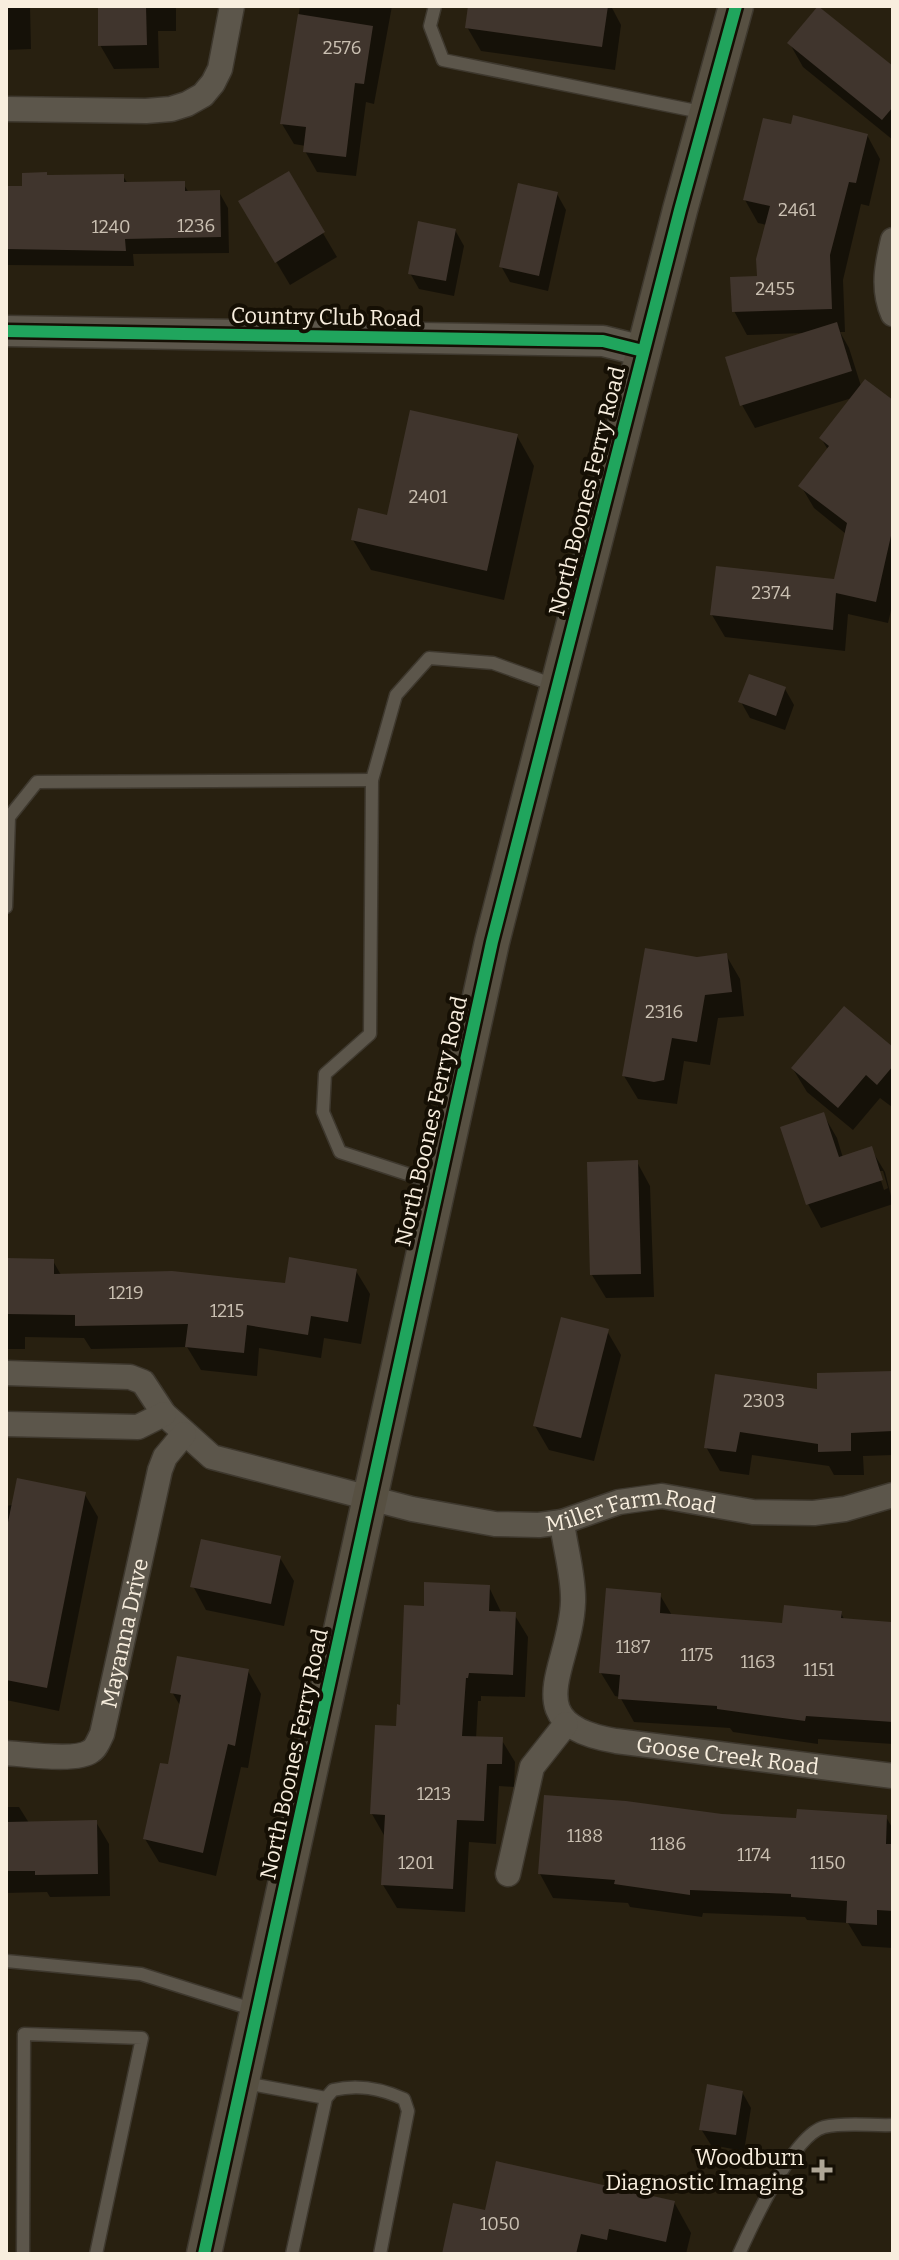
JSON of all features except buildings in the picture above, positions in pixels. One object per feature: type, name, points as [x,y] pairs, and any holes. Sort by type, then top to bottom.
[{"type":"main road","name":"North Boones Ferry Road","points":[[204,2254],[492,942],[643,351],[736,6]]},
{"type":"street","points":[[6,109],[146,111],[187,104],[203,95],[220,69],[232,6]]},
{"type":"street","points":[[893,240],[886,287],[893,314]]},
{"type":"street","name":"Country Club Road","points":[[6,331],[603,341],[643,351]]},
{"type":"street","name":"Miller Farm Road","points":[[6,1373],[130,1377],[143,1382],[164,1414],[212,1457],[412,1509],[495,1524],[562,1522],[619,1502],[662,1496],[753,1512],[814,1513],[845,1509],[893,1495]]},
{"type":"street","points":[[6,1424],[138,1427],[164,1414]]},
{"type":"street","name":"Mayanna Drive","points":[[6,1753],[72,1756],[91,1752],[102,1734],[160,1470],[165,1457],[184,1434]]},
{"type":"street","points":[[508,1874],[532,1767],[566,1724],[556,1702],[556,1688],[574,1600],[562,1522]]},
{"type":"street","name":"Goose Creek Road","points":[[566,1724],[592,1737],[616,1741],[893,1776]]},
{"type":"lane","points":[[435,6],[430,26],[443,60],[706,113]]},
{"type":"lane","points":[[438,1184],[340,1152],[323,1112],[325,1074],[370,1034],[372,780],[396,695],[429,658],[493,663],[558,687]]},
{"type":"lane","points":[[6,907],[9,817],[37,782],[372,780]]},
{"type":"lane","points":[[6,1961],[141,1974],[258,2011]]},
{"type":"lane","points":[[23,2254],[24,2034],[142,2038],[96,2254]]},
{"type":"lane","points":[[242,2082],[326,2098]]},
{"type":"lane","points":[[292,2254],[326,2098],[333,2090],[361,2086],[387,2091],[404,2099],[408,2111],[380,2254]]},
{"type":"lane","points":[[739,2254],[763,2202],[797,2149],[822,2127],[893,2125]]},
{"type":"cycle path","points":[[204,2254],[492,942],[680,210],[736,6]]},
{"type":"cycle path","points":[[6,331],[603,341],[643,351]]},
{"type":"place","name":"Woodburn Diagnostic Imaging","points":[[822,2170]]}]
